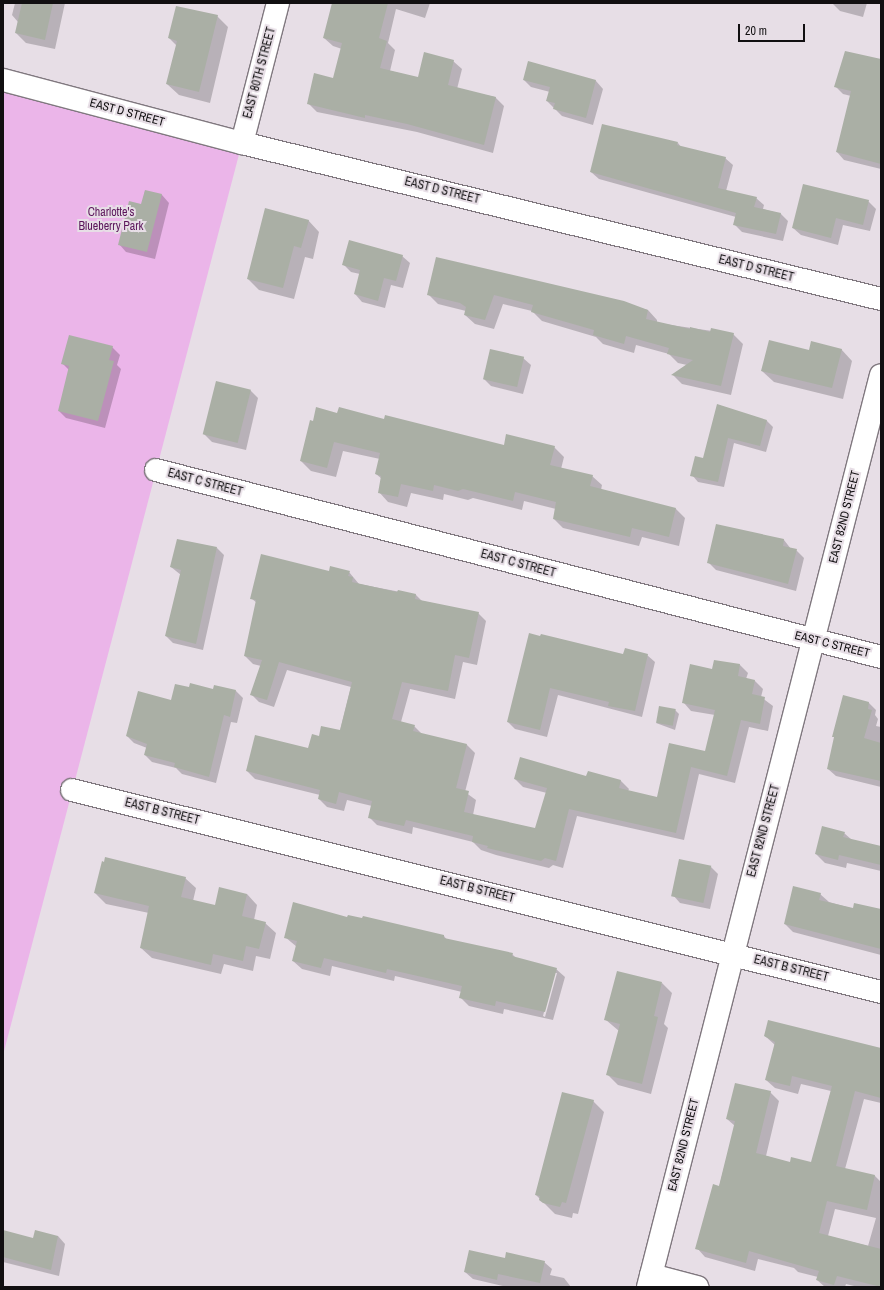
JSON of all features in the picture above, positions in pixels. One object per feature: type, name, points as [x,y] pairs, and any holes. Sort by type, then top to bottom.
[{"type":"street","name":"EAST 80TH STREET","points":[[242,142],[278,3]]},
{"type":"street","name":"EAST D STREET","points":[[3,80],[242,142],[881,299]]},
{"type":"street","name":"EAST 82ND STREET","points":[[650,1281],[732,954],[814,641],[881,375]]},
{"type":"street","name":"EAST C STREET","points":[[156,470],[814,641],[881,657]]},
{"type":"street","name":"EAST B STREET","points":[[72,790],[881,992]]},
{"type":"street","points":[[650,1281],[697,1287]]},
{"type":"green space","name":"Charlotte's Blueberry Park","points":[[3,80],[242,143],[3,1055]]},
{"type":"building","points":[[22,3],[53,3],[45,40],[15,33]]},
{"type":"building","points":[[332,3],[388,3],[379,38],[387,41],[380,68],[418,77],[424,52],[454,60],[448,85],[496,97],[484,145],[407,124],[365,115],[365,118],[307,104],[314,73],[333,78],[342,43],[323,38]]},
{"type":"building","points":[[176,6],[218,15],[199,92],[166,84],[177,41],[168,38]]},
{"type":"building","points":[[845,51],[881,59],[881,164],[836,152],[851,91],[834,87]]},
{"type":"building","points":[[528,61],[596,80],[586,118],[553,109],[555,103],[546,101],[550,87],[523,80]]},
{"type":"building","points":[[602,124],[678,142],[677,145],[726,157],[718,188],[757,197],[754,207],[781,213],[776,234],[733,225],[736,213],[590,172]]},
{"type":"building","points":[[803,184],[869,200],[863,225],[836,218],[831,238],[792,228]]},
{"type":"building","points":[[145,190],[162,194],[147,252],[118,245],[129,201],[141,204]]},
{"type":"building","points":[[265,208],[309,220],[301,248],[294,246],[283,288],[247,279]]},
{"type":"building","points":[[349,240],[403,255],[396,281],[384,278],[378,301],[354,294],[360,270],[342,265]]},
{"type":"building","points":[[436,257],[624,301],[648,310],[646,319],[690,329],[690,327],[710,332],[711,328],[734,333],[721,386],[671,375],[693,360],[667,354],[669,348],[626,336],[624,344],[593,335],[594,330],[531,312],[533,305],[494,295],[485,320],[464,315],[466,307],[460,303],[427,295]]},
{"type":"building","points":[[69,335],[113,346],[109,360],[114,361],[98,421],[58,411],[69,366],[61,364]]},
{"type":"building","points":[[769,340],[809,350],[811,341],[842,349],[832,388],[761,371]]},
{"type":"building","points":[[490,349],[524,357],[517,387],[483,379]]},
{"type":"building","points":[[216,381],[251,390],[238,443],[203,434]]},
{"type":"building","points":[[717,404],[767,420],[760,446],[728,438],[718,482],[690,476],[695,456],[703,458]]},
{"type":"building","points":[[316,407],[337,413],[339,407],[384,419],[385,415],[504,445],[506,434],[555,446],[550,465],[593,475],[590,486],[676,508],[669,537],[632,528],[630,537],[553,519],[556,502],[515,492],[513,501],[463,489],[458,491],[434,485],[433,491],[401,484],[398,497],[378,493],[381,476],[375,474],[380,453],[334,442],[327,468],[300,461],[310,420],[313,421]]},
{"type":"building","points":[[716,524],[784,539],[783,546],[797,549],[788,584],[707,563]]},
{"type":"building","points":[[177,539],[217,547],[196,644],[165,636],[181,570],[170,567]]},
{"type":"building","points":[[261,554],[329,571],[330,566],[350,571],[348,576],[353,577],[352,582],[397,592],[398,590],[416,594],[415,599],[479,612],[469,658],[455,655],[448,691],[402,682],[392,719],[415,725],[413,731],[467,744],[456,788],[469,791],[464,812],[535,828],[547,788],[514,779],[520,757],[586,776],[588,771],[621,780],[619,788],[657,797],[669,743],[705,751],[715,710],[682,703],[690,664],[712,669],[714,660],[740,664],[738,676],[755,680],[752,694],[765,697],[760,724],[741,720],[727,776],[691,767],[676,833],[569,809],[556,861],[545,858],[541,861],[487,848],[488,846],[472,842],[473,836],[406,820],[404,826],[368,818],[372,801],[339,792],[336,804],[318,799],[320,790],[246,771],[255,735],[308,748],[312,734],[319,736],[321,726],[340,730],[352,682],[279,662],[267,700],[250,695],[262,660],[244,656],[256,600],[250,599]]},
{"type":"building","points":[[529,633],[540,636],[541,634],[623,654],[625,648],[648,654],[635,711],[608,706],[609,702],[550,688],[540,730],[507,722]]},
{"type":"building","points":[[190,683],[213,689],[214,685],[236,690],[230,717],[224,715],[209,777],[174,767],[175,763],[144,755],[147,744],[126,736],[138,691],[171,700],[175,684],[189,687]]},
{"type":"building","points":[[843,695],[869,702],[868,709],[872,710],[864,738],[881,743],[881,781],[827,769],[834,737],[832,737]]},
{"type":"building","points":[[659,706],[676,709],[673,726],[656,723]]},
{"type":"building","points":[[822,826],[845,832],[843,837],[881,846],[881,865],[839,855],[838,860],[815,854]]},
{"type":"building","points":[[105,857],[186,877],[181,897],[215,905],[219,887],[247,894],[242,916],[266,922],[259,949],[246,946],[243,961],[213,954],[211,965],[140,948],[149,906],[94,893],[102,861],[104,862]]},
{"type":"building","points":[[679,859],[711,866],[703,903],[671,896]]},
{"type":"building","points":[[793,886],[821,893],[819,900],[853,908],[854,903],[881,909],[881,949],[784,924]]},
{"type":"building","points":[[293,902],[347,917],[348,915],[362,918],[363,916],[444,935],[444,938],[513,953],[512,956],[557,968],[545,1012],[496,1001],[495,1006],[459,998],[462,986],[387,969],[386,973],[324,958],[321,968],[292,961],[297,941],[284,938]]},
{"type":"building","points":[[617,971],[662,982],[654,1016],[658,1017],[642,1084],[606,1075],[620,1024],[604,1020]]},
{"type":"building","points":[[768,1020],[881,1048],[881,1098],[855,1091],[836,1166],[875,1175],[867,1210],[827,1201],[819,1233],[881,1249],[881,1287],[837,1276],[834,1285],[816,1280],[819,1271],[749,1251],[746,1263],[695,1249],[713,1184],[719,1186],[735,1121],[726,1119],[735,1083],[771,1091],[756,1153],[790,1162],[791,1157],[811,1162],[832,1086],[792,1076],[790,1086],[765,1080],[775,1042],[764,1036]]},
{"type":"building","points":[[562,1092],[594,1100],[566,1203],[562,1202],[560,1207],[543,1203],[539,1200],[540,1196],[535,1195]]},
{"type":"building","points":[[3,1230],[33,1238],[35,1230],[58,1236],[51,1270],[3,1257]]},
{"type":"building","points":[[469,1250],[505,1258],[506,1252],[545,1261],[540,1283],[498,1274],[497,1280],[464,1272]]}]
